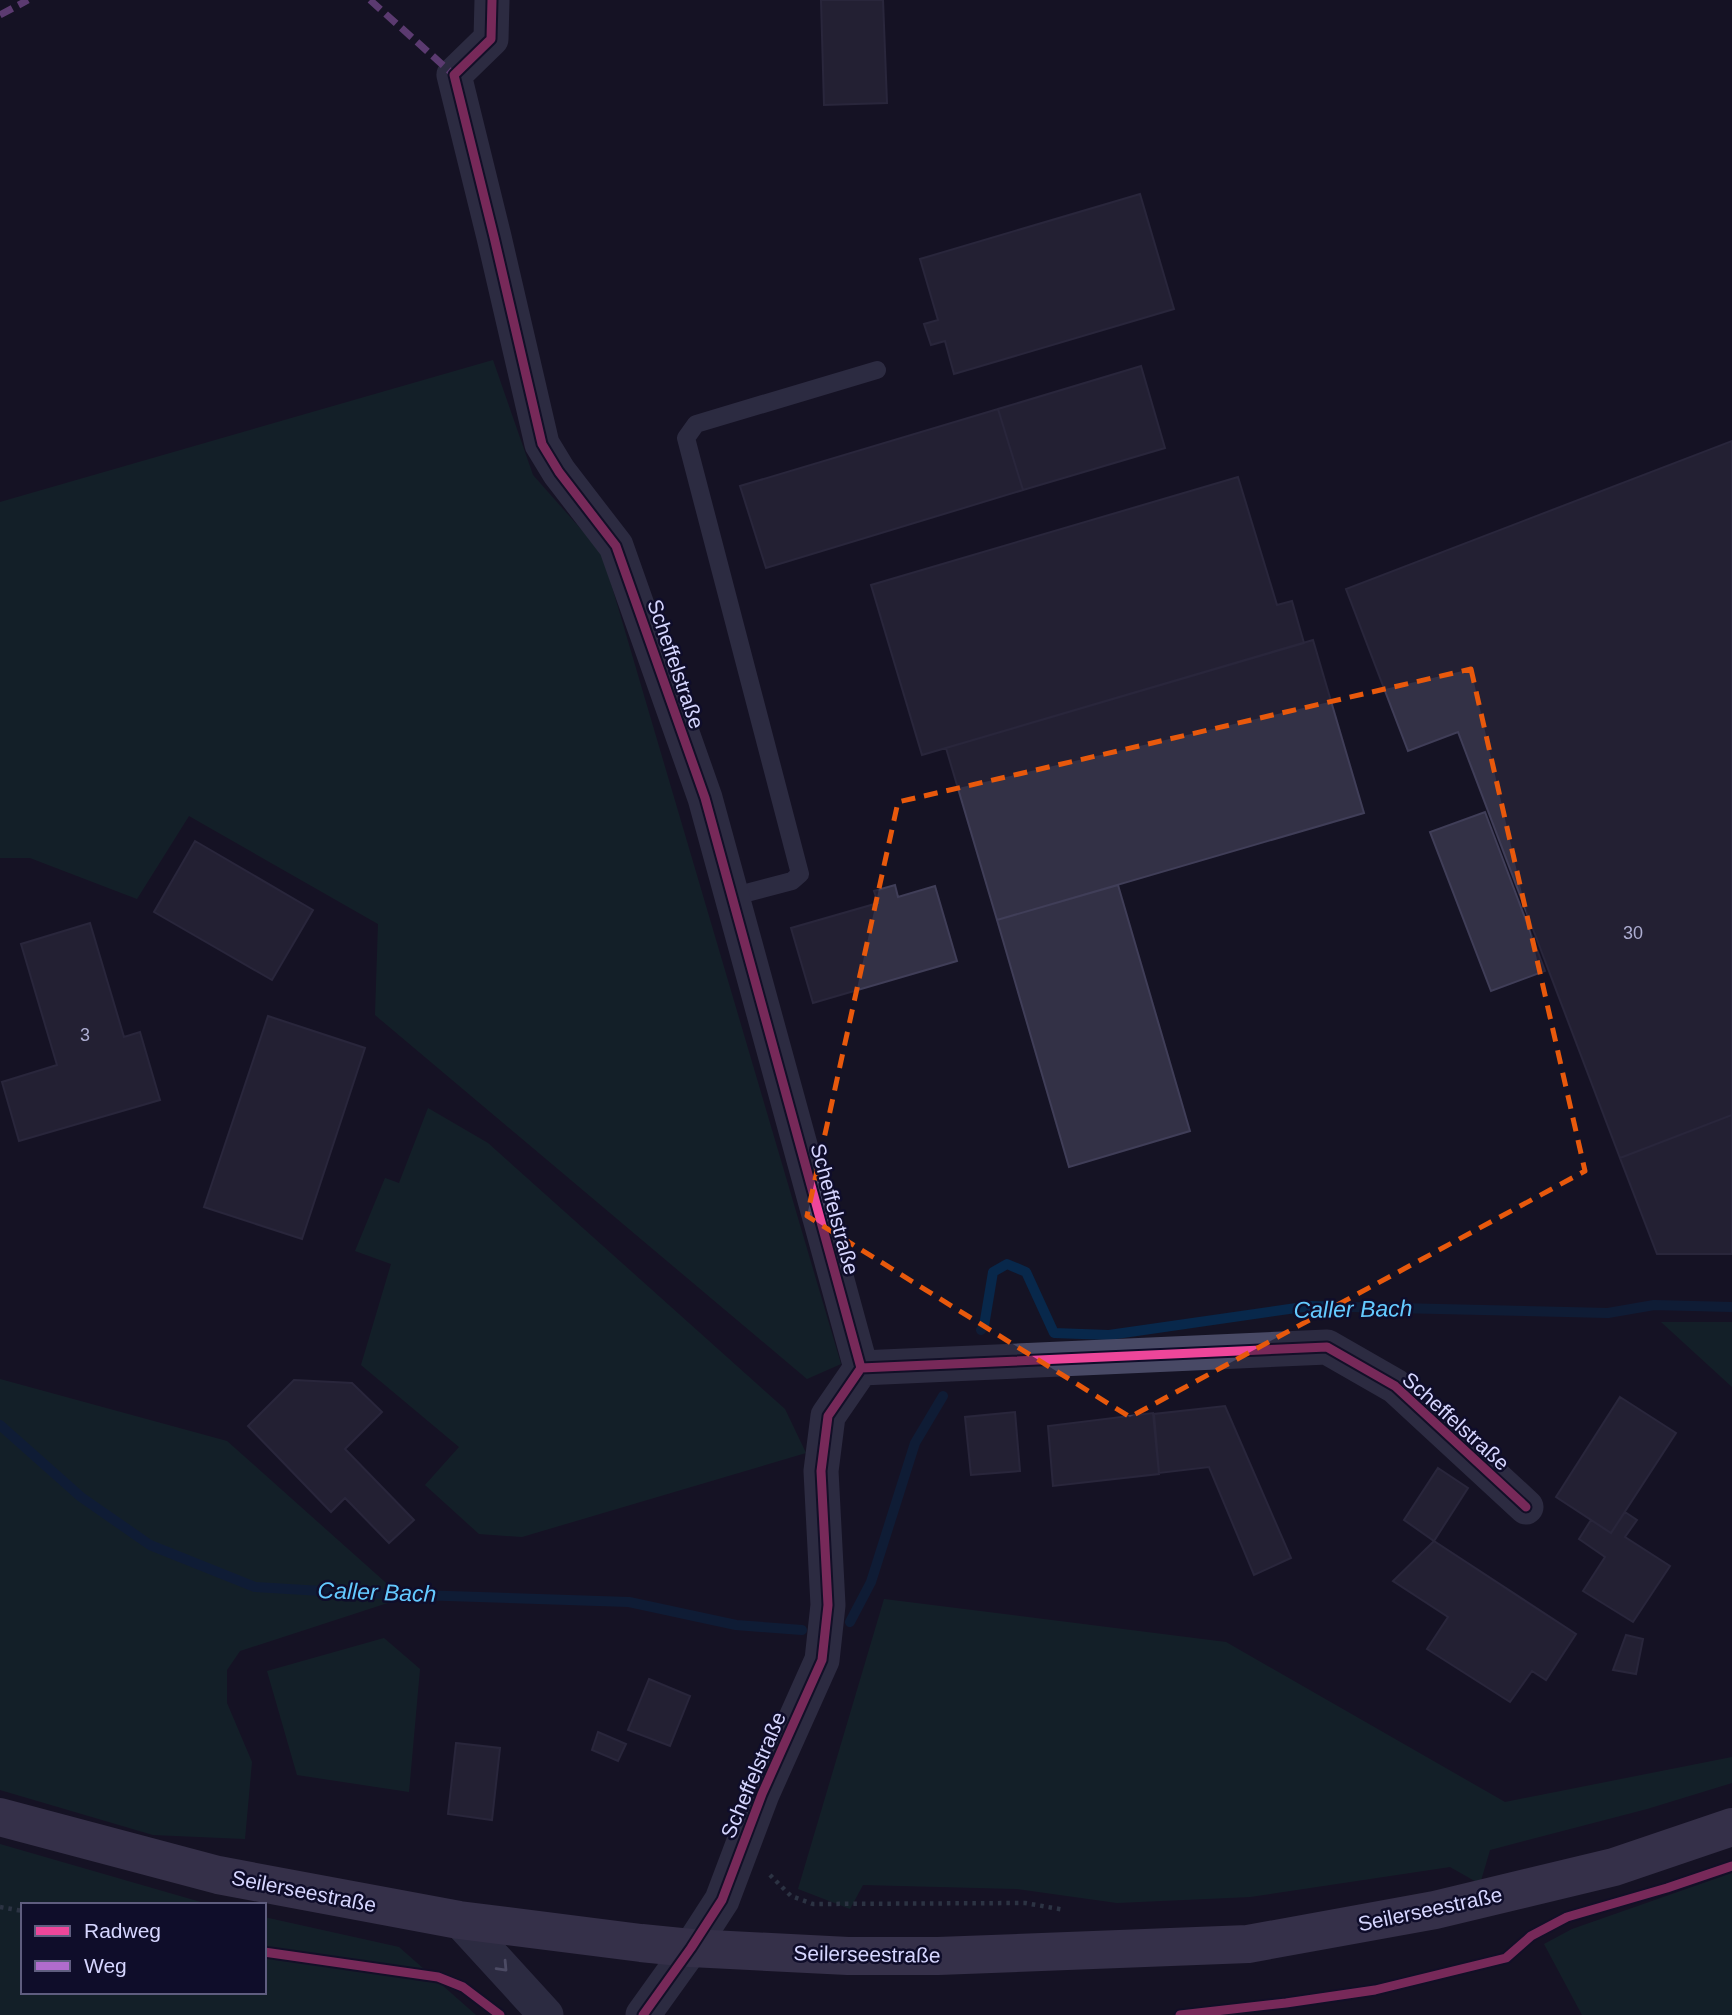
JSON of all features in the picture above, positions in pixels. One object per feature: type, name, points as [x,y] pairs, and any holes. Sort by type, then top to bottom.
[{"type":"main road","name":"Seilerseestraße","points":[[0,1817],[218,1875],[459,1920],[691,1948],[848,1956],[938,1956],[1248,1944],[1435,1910],[1601,1870],[1732,1827]]},
{"type":"street","name":"Scheffelstraße","points":[[492,0],[491,40],[454,75],[542,444],[559,472],[616,546],[705,799],[861,1368],[828,1416],[821,1471],[828,1605],[822,1660],[762,1794],[722,1900],[643,2015]]},
{"type":"street","name":"Scheffelstraße","points":[[861,1368],[1327,1347],[1395,1386],[1526,1507]]},
{"type":"street","points":[[459,1920],[546,2015]]},
{"type":"lane","points":[[731,897],[792,881],[800,874],[686,438],[696,424],[877,370]]},
{"type":"path","points":[[768,1871],[778,1885],[791,1896],[813,1904],[1025,1903],[1074,1912]]},
{"type":"path","points":[[0,1907],[21,1911]]},
{"type":"path","points":[[1180,2015],[1375,1990],[1460,1970],[1506,1958],[1531,1936],[1555,1923]]},
{"type":"path","points":[[266,1952],[438,1977],[463,1987],[482,2001]]},
{"type":"highlighted area","points":[[1471,669],[1585,1171],[1130,1417],[807,1216],[898,802]]},
{"type":"green space","points":[[493,360],[533,475],[602,553],[841,1364],[807,1379],[375,1015],[378,924],[189,816],[137,899],[30,858],[0,858],[0,502]]},
{"type":"green space","points":[[428,1108],[488,1143],[785,1409],[806,1453],[522,1537],[479,1534],[425,1485],[459,1447],[361,1365],[391,1264],[355,1251],[385,1178],[399,1183]]},
{"type":"green space","points":[[1661,1322],[1732,1322],[1732,1387]]},
{"type":"green space","points":[[0,1379],[227,1441],[403,1598],[240,1651],[227,1670],[227,1703],[252,1762],[245,1839],[153,1835],[0,1790]]},
{"type":"green space","points":[[884,1599],[1226,1642],[1505,1802],[1732,1757],[1732,1783],[1647,1809],[1490,1850],[1480,1884],[1450,1867],[1250,1897],[1117,1903],[1017,1889],[863,1885],[850,1909],[798,1889]]},
{"type":"green space","points":[[384,1638],[420,1669],[409,1792],[297,1775],[267,1671]]},
{"type":"green space","points":[[0,1844],[204,1903],[21,1903],[21,1994],[266,1994],[266,1917],[399,1947],[476,2015],[0,2015]]},
{"type":"green space","points":[[1732,1873],[1732,2015],[1582,2015],[1544,1944],[1572,1929]]},
{"type":"building","points":[[821,0],[883,0],[887,103],[824,105]]},
{"type":"building","points":[[1140,194],[1174,309],[954,374],[945,341],[931,345],[924,324],[938,320],[920,259]]},
{"type":"building","points":[[1141,366],[1165,448],[1023,490],[998,409]]},
{"type":"building","points":[[998,409],[1023,490],[766,568],[740,486]]},
{"type":"building","points":[[1732,441],[1732,1115],[1620,1158],[1458,732],[1408,751],[1346,589]]},
{"type":"building","points":[[1238,477],[1277,605],[1292,601],[1304,643],[922,755],[871,585]]},
{"type":"building","points":[[1313,640],[1364,813],[997,920],[946,748]]},
{"type":"building","points":[[1485,812],[1545,971],[1491,991],[1430,832]]},
{"type":"building","points":[[195,841],[313,910],[272,980],[154,912]]},
{"type":"building","points":[[895,885],[898,897],[935,886],[957,961],[813,1003],[791,928],[878,903],[874,891]]},
{"type":"building","points":[[1118,885],[1190,1131],[1069,1167],[997,920]]},
{"type":"building","points":[[90,923],[124,1037],[140,1032],[160,1100],[19,1141],[2,1082],[57,1065],[21,944]]},
{"type":"building","points":[[268,1016],[365,1048],[302,1239],[204,1207]]},
{"type":"building","points":[[1732,1115],[1732,1254],[1657,1254],[1620,1158]]},
{"type":"building","points":[[294,1380],[352,1383],[382,1412],[345,1449],[414,1520],[389,1543],[345,1498],[331,1512],[248,1426]]},
{"type":"building","points":[[1620,1397],[1676,1433],[1611,1533],[1556,1497]]},
{"type":"building","points":[[1225,1406],[1291,1558],[1254,1575],[1209,1467],[1159,1473],[1154,1414]]},
{"type":"building","points":[[1015,1412],[1020,1471],[971,1475],[965,1417]]},
{"type":"building","points":[[1153,1413],[1159,1474],[1053,1486],[1048,1426]]},
{"type":"building","points":[[1438,1468],[1468,1488],[1434,1541],[1404,1520]]},
{"type":"building","points":[[1625,1512],[1637,1520],[1625,1537],[1670,1566],[1633,1622],[1583,1591],[1605,1557],[1579,1539],[1591,1520],[1611,1533]]},
{"type":"building","points":[[1434,1541],[1576,1634],[1546,1680],[1532,1671],[1510,1702],[1427,1649],[1448,1617],[1393,1581]]},
{"type":"building","points":[[1626,1635],[1643,1639],[1636,1674],[1613,1670]]},
{"type":"building","points":[[649,1679],[690,1696],[670,1746],[628,1730]]},
{"type":"building","points":[[598,1732],[626,1744],[618,1761],[592,1750]]},
{"type":"building","points":[[456,1743],[500,1748],[492,1820],[448,1814]]},
{"type":"waterway","name":"Caller Bach","points":[[981,1330],[984,1326],[993,1272],[1007,1264],[1026,1272],[1054,1333],[1109,1335],[1310,1306],[1608,1313],[1654,1305],[1732,1307]]},
{"type":"waterway","name":"Caller Bach","points":[[850,1622],[871,1582],[915,1443],[943,1396]]},
{"type":"waterway","name":"Caller Bach","points":[[0,1425],[81,1497],[150,1545],[255,1587],[629,1602],[736,1625],[802,1630]]},
{"type":"marked path","points":[[0,15],[28,0]]},
{"type":"marked path","points":[[370,0],[454,75]]},
{"type":"cycle path","points":[[492,0],[491,39],[454,75],[542,444],[559,472],[616,546],[705,798],[861,1368]]},
{"type":"cycle path","points":[[643,2015],[722,1900],[762,1794],[822,1660],[828,1605],[821,1471],[828,1416],[861,1368],[1327,1347],[1395,1386],[1526,1507]]},
{"type":"cycle path","points":[[1180,2015],[1375,1990],[1506,1958],[1531,1936],[1567,1917],[1732,1866]]},
{"type":"cycle path","points":[[266,1952],[438,1977],[463,1987],[500,2015]]}]
